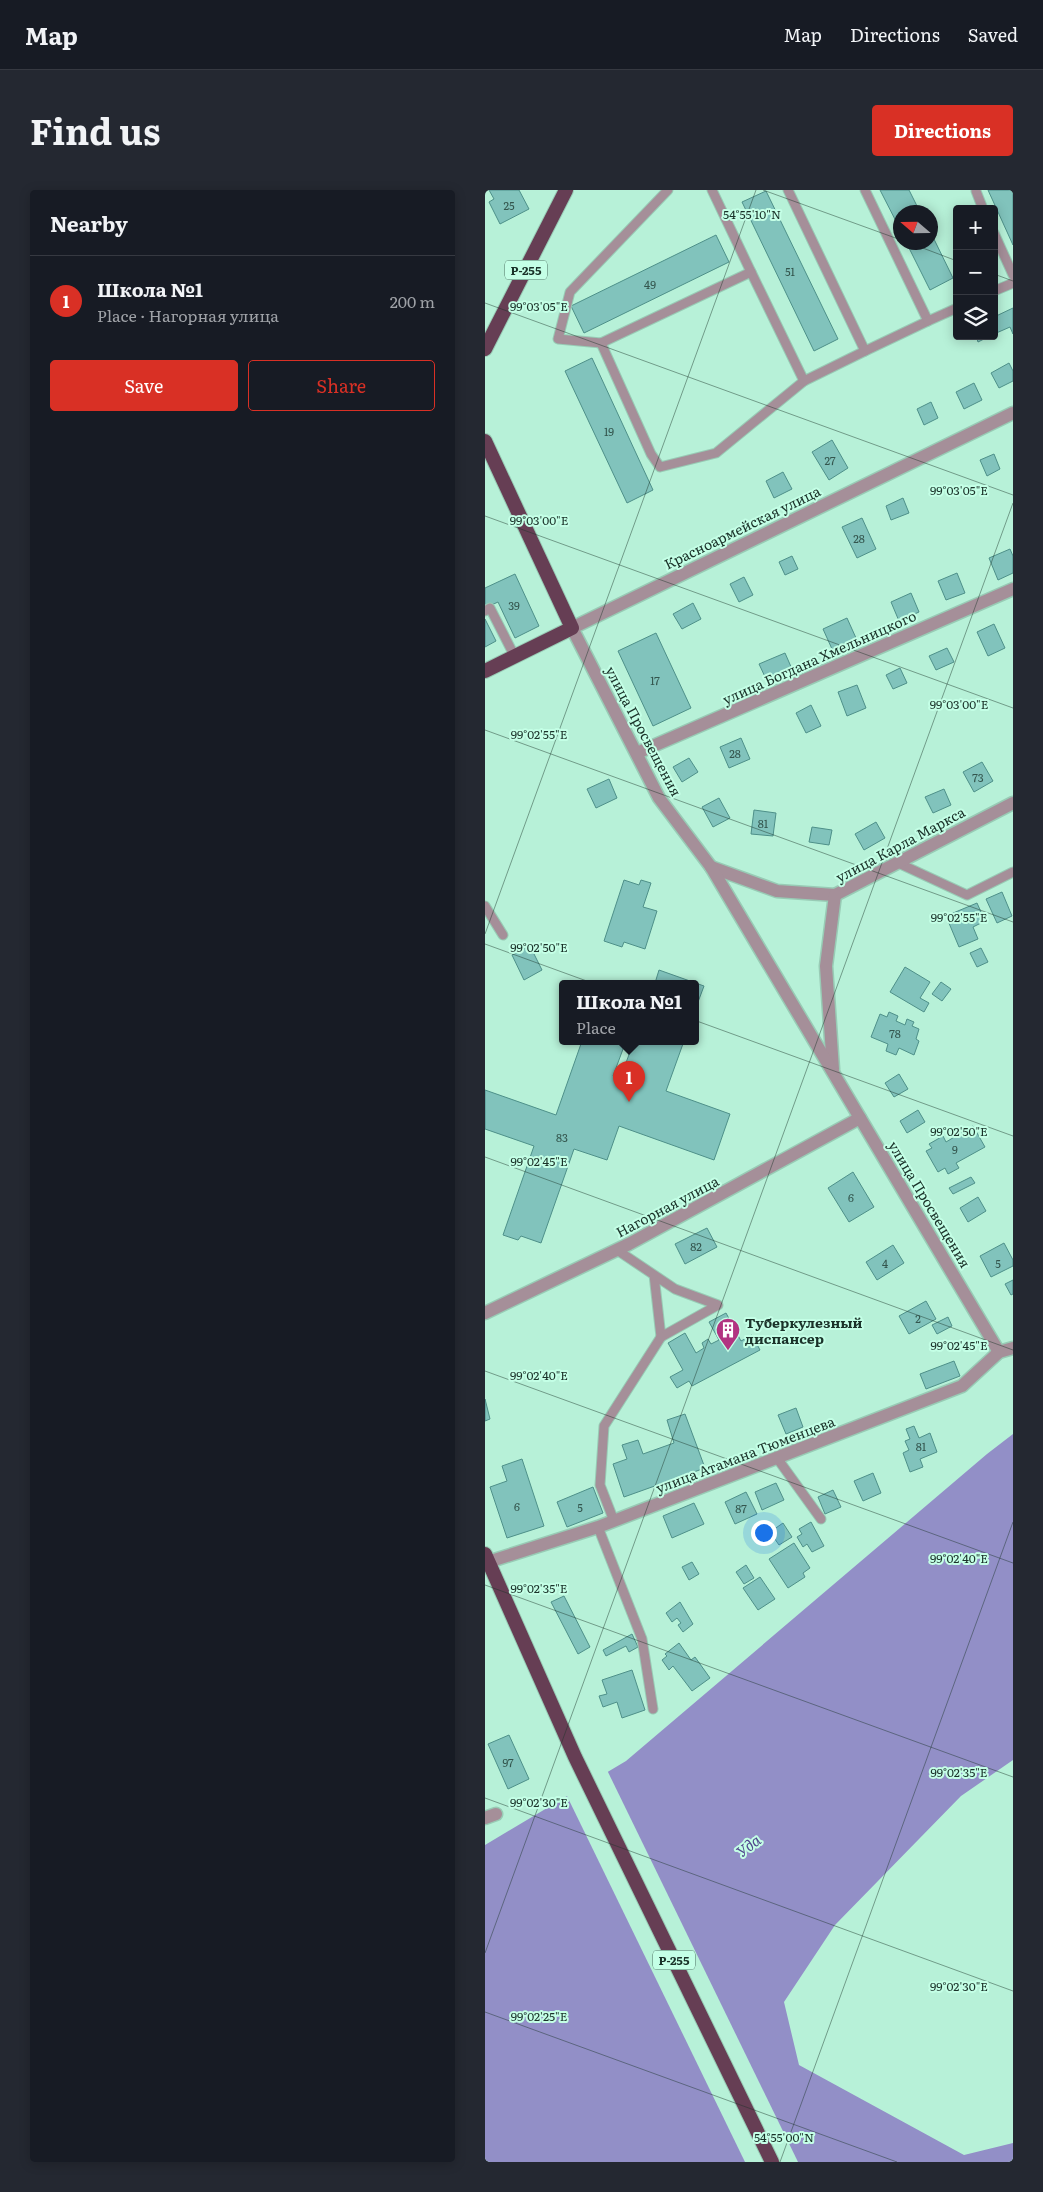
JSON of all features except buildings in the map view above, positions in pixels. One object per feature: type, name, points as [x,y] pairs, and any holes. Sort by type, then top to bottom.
[{"type":"highway","name":"Р-255","points":[[485,349],[566,190]]},
{"type":"highway","name":"улица Просвещения","points":[[485,441],[488,458],[571,628]]},
{"type":"highway","name":"Красноармейская улица","points":[[485,672],[571,628]]},
{"type":"highway","name":"Р-255","points":[[487,1558],[575,1757],[772,2162]]},
{"type":"street","name":"Красноармейская улица","points":[[571,628],[1013,413]]},
{"type":"street","name":"улица Богдана Хмельницкого","points":[[637,753],[1013,589]]},
{"type":"street","name":"улица Просвещения","points":[[571,628],[659,798],[711,868],[999,1352]]},
{"type":"street","name":"улица Карла Маркса","points":[[711,868],[777,892],[835,895],[1013,803]]},
{"type":"street","name":"улица Просвещения","points":[[833,1073],[826,966],[835,895]]},
{"type":"street","name":"Нагорная улица","points":[[485,1313],[617,1250],[860,1118]]},
{"type":"street","points":[[999,1352],[1013,1348]]},
{"type":"street","name":"улица Атамана Тюменцева","points":[[487,1558],[598,1527],[962,1386],[999,1352]]},
{"type":"lane","points":[[668,190],[570,292],[558,340],[601,343],[751,272]]},
{"type":"lane","points":[[711,190],[804,381]]},
{"type":"lane","points":[[787,190],[865,352]]},
{"type":"lane","points":[[865,190],[928,321]]},
{"type":"lane","points":[[976,191],[981,205]]},
{"type":"lane","points":[[998,242],[1013,275]]},
{"type":"lane","points":[[998,289],[1013,283]]},
{"type":"lane","points":[[601,343],[651,454],[660,467],[716,453],[804,381],[953,310]]},
{"type":"lane","points":[[485,610],[490,608],[515,656]]},
{"type":"lane","points":[[896,862],[967,895],[1013,872]]},
{"type":"lane","points":[[485,906],[503,936]]},
{"type":"lane","points":[[614,1521],[601,1485],[603,1426],[661,1337],[718,1305],[675,1289],[617,1250]]},
{"type":"lane","points":[[654,1275],[661,1337]]},
{"type":"lane","points":[[777,1458],[821,1519]]},
{"type":"lane","points":[[598,1527],[642,1639],[653,1709]]},
{"type":"water","name":"Уда","points":[[1013,1434],[1013,1760],[961,1796],[835,1925],[784,2002],[799,2065],[964,2155],[1013,2143],[1013,2162],[485,2162],[485,1845],[626,1761],[987,1454]]},
{"type":"pier","points":[[607,1770],[798,2162],[745,2162],[566,1794]]},
{"type":"place","name":"Школа №1","points":[[629,1102]]},
{"type":"place","name":"Туберкулезный диспансер","points":[[728,1351]]}]
